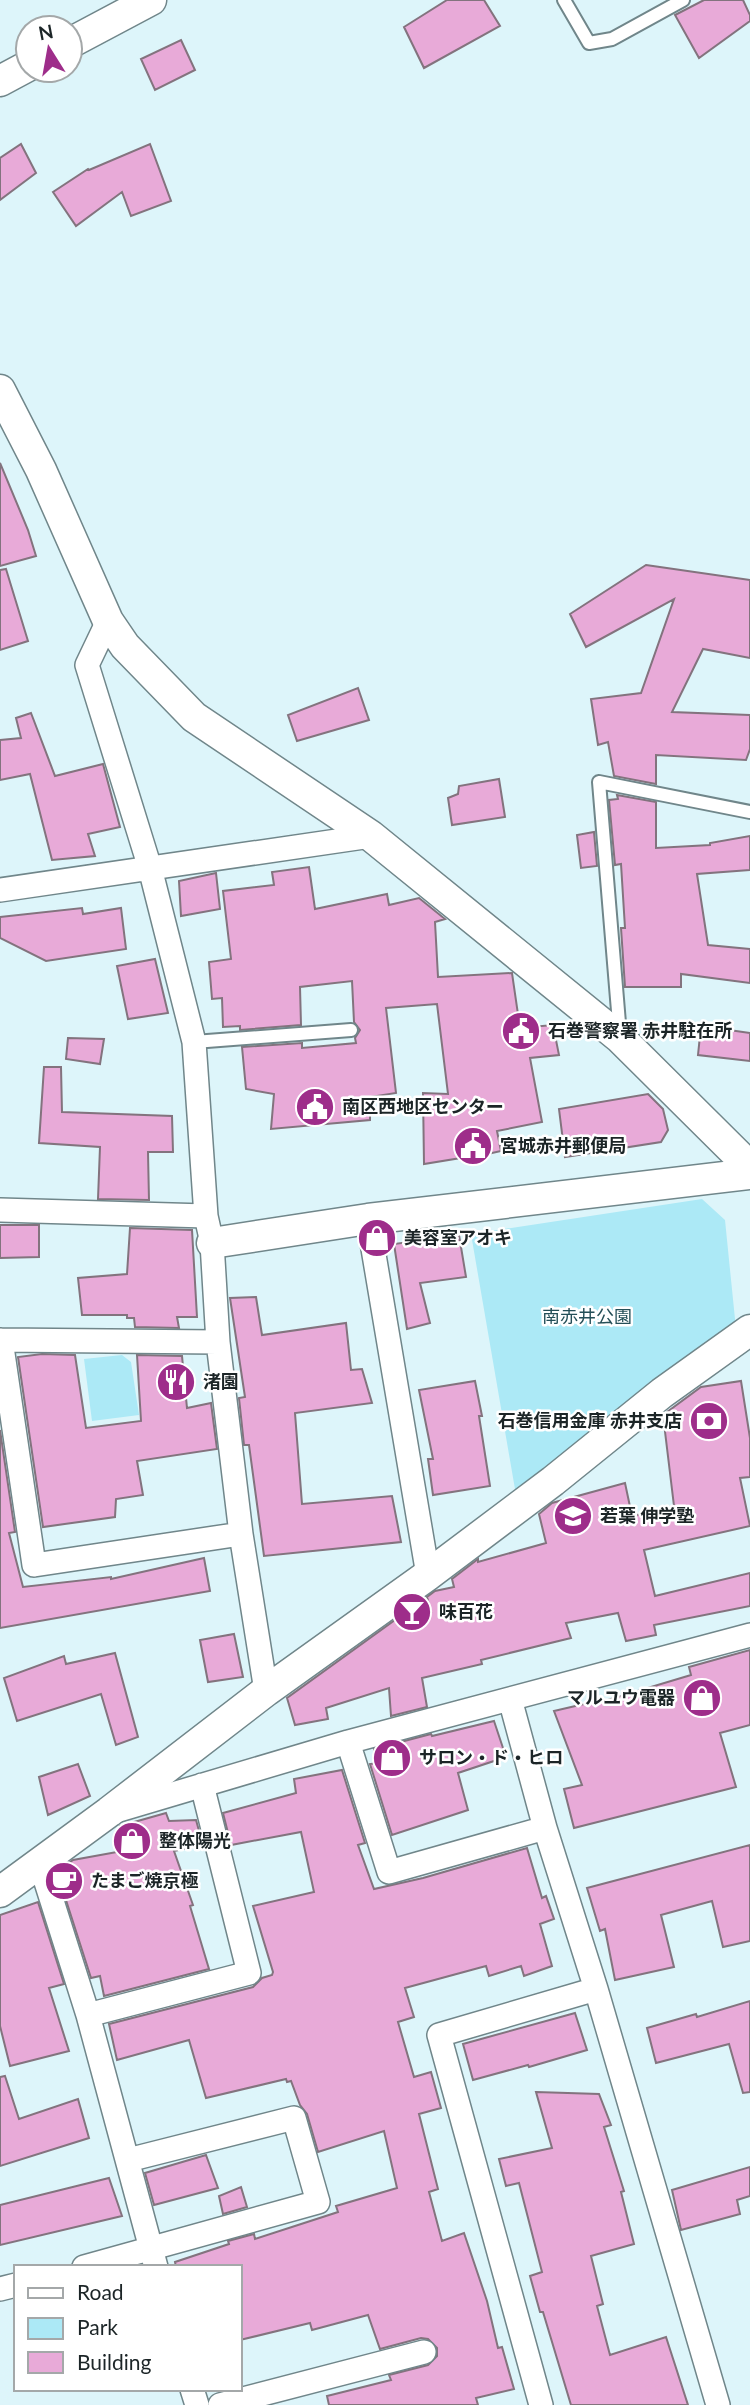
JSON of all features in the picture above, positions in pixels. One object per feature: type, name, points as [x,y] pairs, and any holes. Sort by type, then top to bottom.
[{"type":"street","points":[[84,36],[151,0]]},
{"type":"street","points":[[0,390],[41,470],[108,621],[125,646],[194,717],[371,836],[621,1038],[750,1167]]},
{"type":"street","points":[[108,621],[87,665],[150,868],[194,1042],[218,1342],[241,1534],[266,1691]]},
{"type":"street","points":[[0,890],[371,836]]},
{"type":"street","points":[[0,1210],[209,1229],[368,1219],[750,1174]]},
{"type":"street","points":[[368,1219],[428,1575]]},
{"type":"street","points":[[1,1888],[40,1863],[266,1691],[428,1575],[662,1393],[750,1330]]},
{"type":"street","points":[[218,1342],[0,1340],[34,1565],[241,1534]]},
{"type":"street","points":[[109,1812],[348,1742],[750,1636]]},
{"type":"street","points":[[510,1699],[545,1828],[596,1989],[718,2405]]},
{"type":"street","points":[[348,1742],[389,1872],[545,1828]]},
{"type":"street","points":[[88,2015],[249,1973],[202,1785]]},
{"type":"street","points":[[40,1863],[88,2015],[154,2258]]},
{"type":"street","points":[[541,2405],[439,2035],[596,1989]]},
{"type":"street","points":[[100,2265],[154,2258],[318,2202],[294,2118],[128,2160]]},
{"type":"street","points":[[220,2405],[424,2352]]},
{"type":"lane","points":[[564,0],[589,43],[612,39],[683,0]]},
{"type":"lane","points":[[621,1038],[598,782],[750,812]]},
{"type":"lane","points":[[194,1042],[352,1030]]},
{"type":"green space","name":"南赤井公園","points":[[702,1199],[725,1220],[736,1329],[516,1495],[471,1234]]},
{"type":"green space","points":[[122,1355],[131,1362],[139,1415],[92,1421],[84,1359]]},
{"type":"building","points":[[447,0],[484,0],[500,26],[424,68],[404,27]]},
{"type":"building","points":[[704,0],[743,0],[750,21],[699,58],[675,15]]},
{"type":"building","points":[[181,40],[195,70],[155,90],[141,59]]},
{"type":"building","points":[[21,144],[36,173],[0,200],[0,158]]},
{"type":"building","points":[[150,144],[171,201],[131,216],[122,192],[76,226],[53,192],[88,169]]},
{"type":"building","points":[[0,463],[36,556],[0,566]]},
{"type":"building","points":[[646,565],[750,580],[750,658],[703,649],[672,712],[750,715],[750,749],[746,760],[656,755],[656,784],[614,776],[608,742],[598,745],[591,699],[641,693],[674,599],[586,647],[570,614]]},
{"type":"building","points":[[6,569],[28,641],[0,650],[0,570]]},
{"type":"building","points":[[358,688],[369,720],[297,741],[288,715]]},
{"type":"building","points":[[31,713],[55,776],[103,764],[120,827],[88,834],[95,856],[52,860],[30,774],[0,780],[0,740],[21,738],[16,718]]},
{"type":"building","points":[[499,779],[505,817],[452,825],[448,798],[458,794],[459,786]]},
{"type":"building","points":[[617,795],[656,802],[656,848],[710,845],[750,836],[750,870],[697,874],[708,945],[750,949],[750,983],[681,974],[681,987],[625,987],[621,864],[615,865],[609,800],[618,799]]},
{"type":"building","points":[[594,832],[597,866],[581,868],[577,835]]},
{"type":"building","points":[[309,867],[315,909],[387,894],[389,905],[419,898],[445,919],[435,922],[438,977],[512,973],[520,1028],[553,1025],[559,1055],[530,1058],[542,1122],[497,1131],[501,1151],[461,1160],[424,1164],[423,1093],[448,1094],[437,1004],[386,1008],[396,1093],[370,1097],[370,1120],[271,1129],[274,1094],[246,1089],[242,1047],[302,1043],[302,1048],[356,1043],[355,1038],[360,1030],[354,1022],[352,981],[300,987],[301,1025],[240,1030],[240,1026],[223,1027],[222,998],[212,999],[209,962],[231,959],[223,891],[274,885],[272,872]]},
{"type":"building","points":[[216,873],[220,909],[181,916],[179,881]]},
{"type":"building","points":[[82,908],[83,914],[121,908],[126,949],[46,961],[0,938],[0,917]]},
{"type":"building","points":[[155,959],[168,1013],[128,1019],[117,966]]},
{"type":"building","points":[[701,1026],[750,1033],[750,1061],[698,1055]]},
{"type":"building","points":[[68,1038],[104,1039],[100,1064],[66,1059]]},
{"type":"building","points":[[44,1067],[61,1067],[62,1112],[172,1116],[173,1152],[148,1152],[149,1200],[98,1199],[100,1147],[39,1143]]},
{"type":"building","points":[[648,1094],[663,1109],[668,1130],[661,1142],[565,1157],[559,1109]]},
{"type":"building","points":[[0,1225],[39,1225],[39,1257],[0,1258]]},
{"type":"building","points":[[130,1228],[192,1230],[197,1317],[177,1317],[179,1328],[135,1327],[134,1318],[127,1318],[127,1315],[82,1315],[78,1278],[127,1274]]},
{"type":"building","points":[[459,1235],[466,1277],[420,1283],[430,1323],[407,1329],[394,1244]]},
{"type":"building","points":[[256,1297],[262,1335],[346,1323],[351,1370],[362,1369],[372,1403],[295,1413],[302,1504],[392,1496],[401,1542],[264,1556],[249,1445],[244,1445],[239,1398],[245,1397],[230,1298]]},
{"type":"building","points":[[42,1354],[75,1355],[86,1428],[141,1421],[137,1355],[182,1356],[187,1408],[211,1403],[217,1449],[137,1461],[143,1495],[116,1499],[115,1517],[43,1527],[18,1357]]},
{"type":"building","points":[[475,1381],[490,1486],[433,1495],[428,1459],[433,1459],[419,1390]]},
{"type":"building","points":[[741,1381],[750,1438],[750,1477],[740,1478],[750,1526],[644,1550],[655,1596],[750,1573],[750,1606],[654,1625],[656,1635],[626,1641],[618,1613],[566,1623],[571,1638],[422,1678],[427,1707],[391,1716],[389,1688],[326,1708],[328,1719],[295,1725],[287,1698],[395,1620],[431,1612],[427,1597],[435,1591],[454,1587],[452,1579],[478,1559],[478,1562],[546,1543],[539,1514],[552,1503],[625,1483],[632,1516],[674,1506],[663,1415],[701,1387]]},
{"type":"building","points":[[0,1430],[15,1532],[9,1533],[23,1587],[111,1579],[204,1558],[210,1591],[0,1628]]},
{"type":"building","points":[[234,1634],[243,1677],[208,1682],[200,1640]]},
{"type":"building","points":[[750,1650],[750,1725],[720,1733],[736,1787],[574,1828],[564,1789],[582,1785],[554,1711],[601,1702],[691,1675],[689,1667]]},
{"type":"building","points":[[115,1653],[138,1737],[116,1745],[101,1694],[17,1721],[4,1678],[64,1656],[66,1664]]},
{"type":"building","points":[[494,1721],[506,1757],[458,1773],[468,1810],[392,1835],[370,1764],[378,1763],[374,1749]]},
{"type":"building","points":[[78,1764],[90,1796],[48,1815],[39,1777]]},
{"type":"building","points":[[342,1770],[365,1843],[358,1845],[374,1889],[527,1848],[542,1898],[546,1896],[554,1919],[540,1924],[552,1966],[524,1976],[521,1966],[489,1976],[486,1966],[405,1988],[414,2017],[398,2022],[414,2077],[431,2072],[441,2108],[419,2114],[438,2189],[429,2192],[442,2241],[464,2233],[487,2301],[498,2348],[502,2347],[514,2389],[476,2398],[478,2405],[329,2405],[327,2396],[391,2380],[389,2375],[428,2365],[437,2356],[437,2348],[428,2339],[421,2338],[380,2349],[368,2315],[312,2330],[310,2323],[242,2340],[242,2265],[176,2265],[175,2262],[229,2244],[228,2241],[254,2234],[255,2239],[338,2212],[336,2206],[397,2188],[384,2131],[318,2152],[307,2114],[300,2105],[291,2081],[287,2082],[286,2079],[206,2098],[189,2040],[117,2060],[109,2024],[253,1987],[262,1978],[272,1975],[253,1906],[314,1892],[301,1832],[231,1845],[223,1813],[296,1793],[294,1779]]},
{"type":"building","points":[[166,1813],[169,1821],[196,1820],[203,1845],[174,1851],[193,1905],[190,1906],[209,1969],[104,1996],[100,1976],[91,1978],[57,1872],[73,1860],[128,1850],[120,1826]]},
{"type":"building","points":[[750,1845],[750,1941],[723,1947],[712,1901],[661,1915],[674,1967],[615,1980],[605,1929],[600,1931],[587,1888]]},
{"type":"building","points":[[38,1902],[64,1984],[49,1988],[69,2051],[10,2066],[0,2026],[0,1915]]},
{"type":"building","points":[[750,2001],[750,2092],[743,2093],[729,2044],[656,2063],[647,2028]]},
{"type":"building","points":[[575,2013],[587,2050],[473,2080],[463,2044]]},
{"type":"building","points":[[5,2076],[19,2119],[78,2099],[89,2138],[0,2166],[0,2077]]},
{"type":"building","points":[[536,2092],[599,2094],[611,2125],[604,2127],[624,2191],[621,2192],[634,2244],[591,2256],[603,2304],[597,2306],[610,2355],[666,2337],[688,2405],[571,2405],[530,2276],[542,2272],[519,2183],[506,2186],[499,2159],[552,2148]]},
{"type":"building","points":[[206,2155],[218,2188],[154,2205],[145,2173]]},
{"type":"building","points":[[750,2167],[750,2196],[737,2200],[740,2214],[681,2230],[672,2190]]},
{"type":"building","points":[[109,2178],[122,2216],[0,2245],[0,2205]]},
{"type":"building","points":[[241,2187],[247,2207],[223,2214],[219,2196]]},
{"type":"place","name":"石巻警察署 赤井駐在所","points":[[521,1031]]},
{"type":"place","name":"南区西地区センター","points":[[315,1107]]},
{"type":"place","name":"宮城赤井郵便局","points":[[473,1146]]},
{"type":"place","name":"美容室アオキ","points":[[377,1238]]},
{"type":"place","name":"渚園","points":[[176,1382]]},
{"type":"place","name":"石巻信用金庫 赤井支店","points":[[709,1421]]},
{"type":"place","name":"若葉 伸学塾","points":[[573,1516]]},
{"type":"place","name":"味百花","points":[[412,1612]]},
{"type":"place","name":"マルユウ電器","points":[[702,1698]]},
{"type":"place","name":"サロン・ド・ヒロ","points":[[392,1758]]},
{"type":"place","name":"整体陽光","points":[[132,1841]]},
{"type":"place","name":"たまご焼京極","points":[[64,1881]]}]
